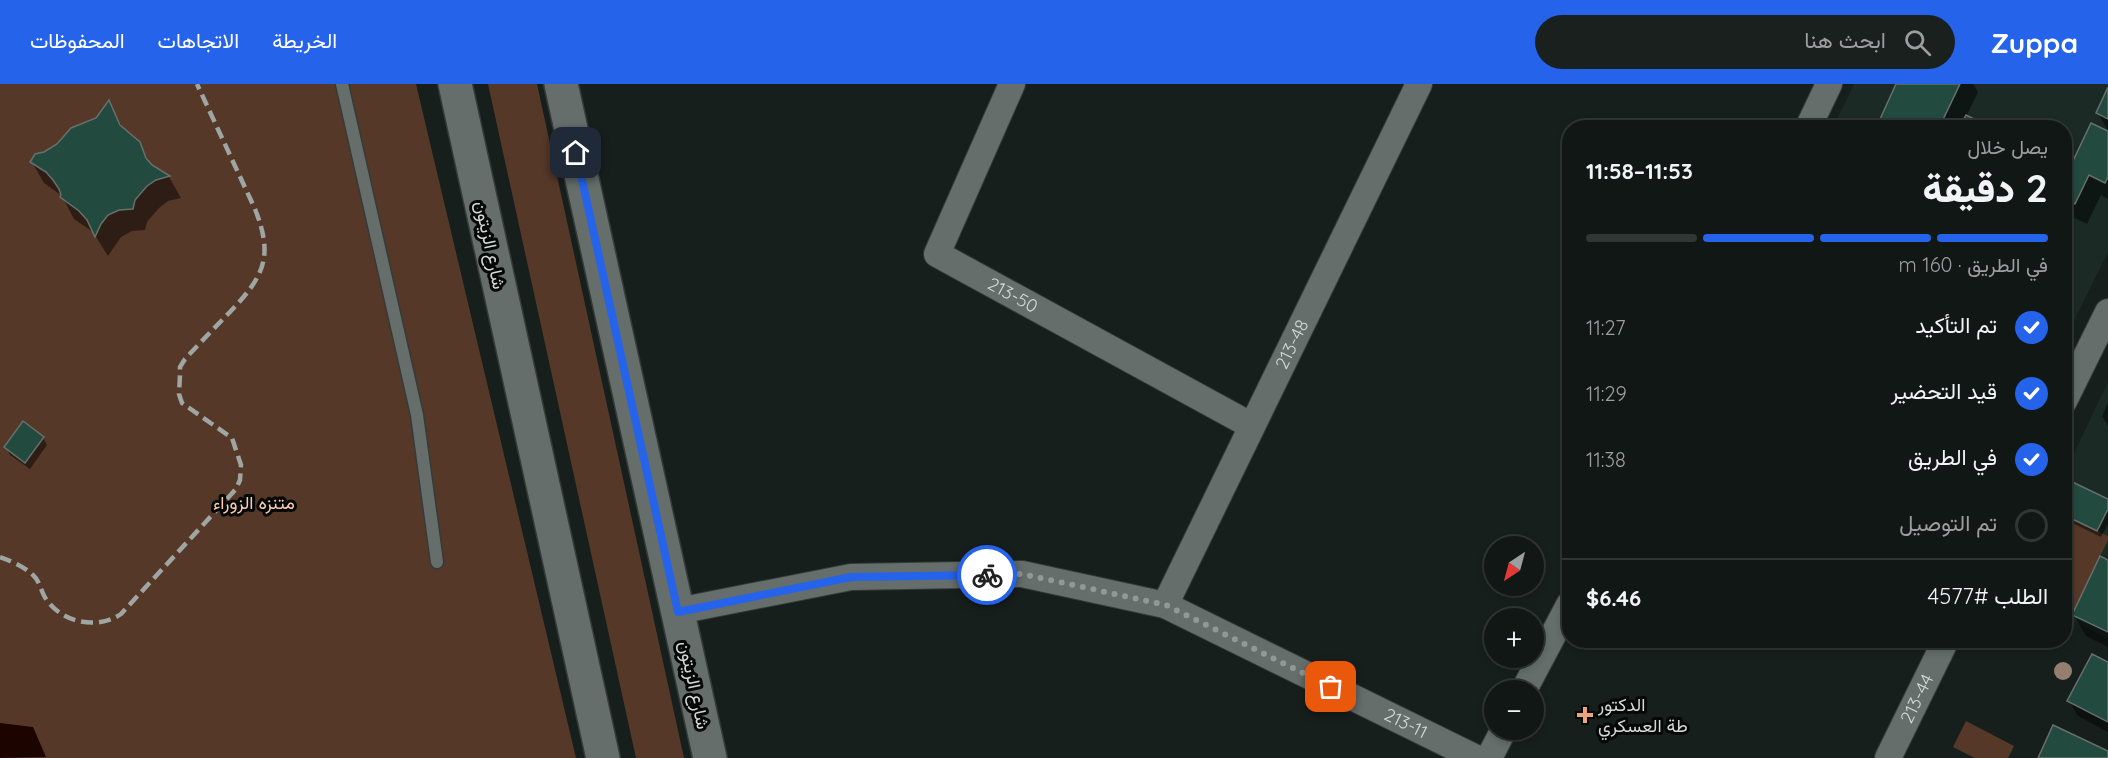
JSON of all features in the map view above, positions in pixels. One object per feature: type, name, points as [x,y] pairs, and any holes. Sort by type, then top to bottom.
[{"type":"main road","name":"شارع الزيتون","points":[[455,84],[603,758]]},
{"type":"main road","name":"شارع الزيتون","points":[[561,84],[710,758]]},
{"type":"street","name":"213-50","points":[[1012,84],[937,254],[1252,426]]},
{"type":"street","name":"213-48","points":[[1166,605],[1419,84]]},
{"type":"street","points":[[1812,120],[1829,84]]},
{"type":"street","points":[[2072,385],[2108,312]]},
{"type":"street","name":"213-11","points":[[678,612],[851,577],[1022,574],[1166,605],[1476,758]]},
{"type":"street","points":[[1529,680],[1562,618]]},
{"type":"street","name":"213-44","points":[[1888,758],[1942,648]]},
{"type":"street","points":[[1489,758],[1498,740]]},
{"type":"lane","points":[[342,84],[417,415],[437,562]]},
{"type":"shaded area","points":[[1854,84],[2108,84],[2108,252],[2072,325],[2072,120],[1837,120]]},
{"type":"shaded area","points":[[2108,382],[2108,639],[2072,620],[2072,457]]},
{"type":"shaded area","points":[[0,723],[33,727],[46,757],[0,758]]},
{"type":"green space","name":"متنزه الزوراء","points":[[0,84],[416,84],[576,758],[0,758]]},
{"type":"green space","points":[[488,84],[537,84],[684,758],[636,758]]},
{"type":"green space","points":[[2072,519],[2108,536],[2072,615]]},
{"type":"green space","points":[[1966,721],[2014,746],[2008,758],[1975,758],[1953,747]]},
{"type":"building","points":[[1896,84],[1960,84],[1943,120],[1880,120]]},
{"type":"building","points":[[2108,87],[2108,119],[2096,113]]},
{"type":"building","points":[[109,100],[120,125],[140,142],[146,158],[152,165],[170,176],[156,180],[147,186],[135,200],[133,209],[119,210],[108,215],[95,237],[87,220],[60,197],[59,189],[53,180],[46,172],[30,162],[35,154],[44,152],[57,144],[71,128],[96,118]]},
{"type":"building","points":[[1966,115],[1976,120],[1963,120]]},
{"type":"building","points":[[2091,123],[2108,131],[2108,177],[2105,183],[2089,175],[2075,204],[2072,202],[2072,163]]},
{"type":"building","points":[[23,421],[44,437],[25,463],[4,447]]},
{"type":"building","points":[[2072,482],[2108,499],[2108,509],[2097,531],[2072,519]]},
{"type":"building","points":[[2100,556],[2108,560],[2108,632],[2072,615]]},
{"type":"building","points":[[2092,654],[2108,662],[2108,722],[2067,701]]},
{"type":"building","points":[[2053,725],[2108,751],[2108,758],[2038,758]]},
{"type":"railway","points":[[0,557],[13,562],[33,575],[46,599],[61,614],[71,619],[91,623],[112,619],[121,614],[236,489],[240,480],[241,465],[232,438],[182,403],[179,394],[180,367],[251,287],[258,276],[264,253],[264,240],[255,209],[197,84]]},
{"type":"way so far","points":[[987,575],[1022,574],[1166,605],[1331,687]]},
{"type":"place","name":"الدكتور طة العسكري","points":[[1585,715]]},
{"type":"route","points":[[576,153],[678,612],[851,577],[987,575]]}]
